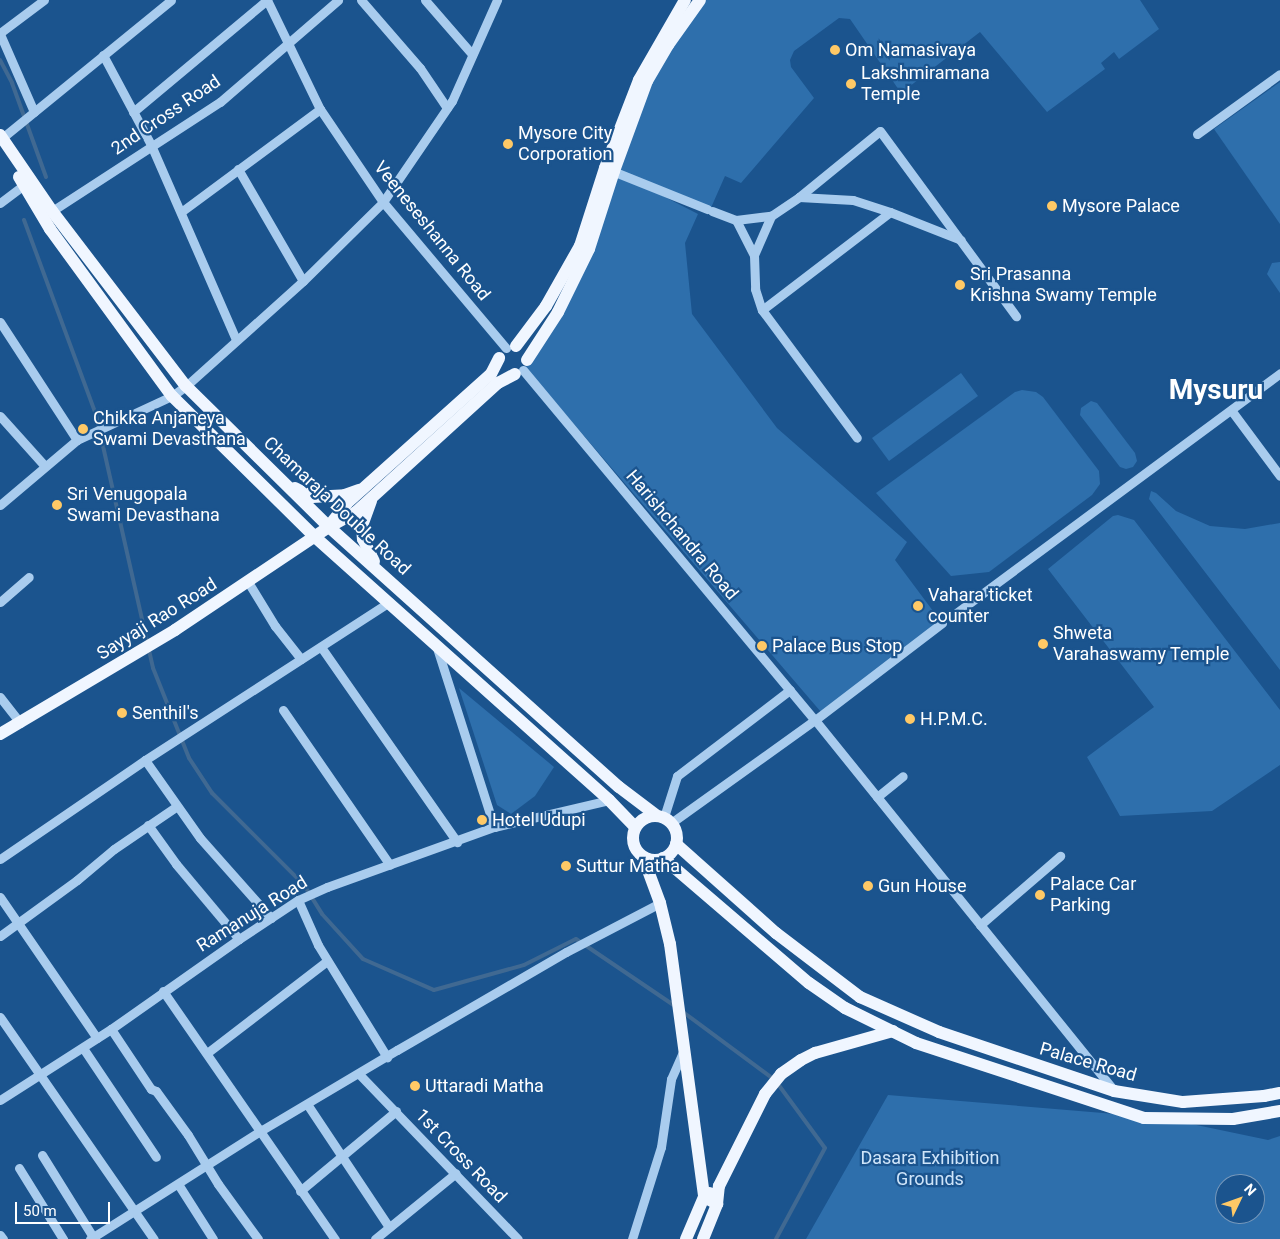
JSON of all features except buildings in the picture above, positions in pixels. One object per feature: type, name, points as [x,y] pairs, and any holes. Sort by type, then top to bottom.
[{"type":"main road","name":"Sayyaji Rao Road","points":[[0,734],[175,630],[316,537],[329,527],[347,503],[369,492],[498,383],[522,368],[558,312],[589,249],[610,170],[639,80],[685,0]]},
{"type":"main road","name":"Sayyaji Rao Road","points":[[369,492],[491,374],[507,351],[546,306],[580,246],[647,81],[668,45],[700,0]]},
{"type":"main road","name":"Chamaraja Double Road","points":[[1,141],[50,229],[172,396],[316,537],[609,800],[635,827]]},
{"type":"main road","name":"Chamaraja Double Road","points":[[1,141],[186,386],[329,527],[618,788],[664,819]]},
{"type":"main road","points":[[507,351],[524,351],[522,368],[504,370],[507,351]]},
{"type":"main road","points":[[275,474],[312,497],[369,492],[362,526],[363,539],[368,553],[384,575]]},
{"type":"main road","points":[[643,857],[653,860],[663,858],[671,853],[676,844],[676,829],[664,819],[648,816],[635,827],[633,844],[643,857],[660,903],[670,944],[683,1052],[704,1197]]},
{"type":"main road","name":"Palace Road","points":[[676,844],[776,932],[820,968],[860,997],[940,1032],[1114,1091],[1183,1102],[1264,1096],[1280,1093]]},
{"type":"main road","points":[[663,858],[809,983],[845,1008],[916,1043],[1144,1118],[1233,1119],[1280,1111]]},
{"type":"main road","points":[[703,1239],[717,1204],[719,1186],[765,1094],[788,1068],[815,1053],[893,1031]]},
{"type":"main road","points":[[686,1239],[704,1197],[719,1186]]},
{"type":"main road","points":[[704,1197],[717,1204]]},
{"type":"street","points":[[34,112],[0,33],[44,0]]},
{"type":"street","points":[[1,141],[171,0]]},
{"type":"street","points":[[133,112],[267,0]]},
{"type":"street","name":"Veeneseshanna Road","points":[[267,0],[320,109],[383,202],[507,351]]},
{"type":"street","name":"2nd Cross Road","points":[[52,211],[220,102],[338,0]]},
{"type":"street","points":[[361,0],[420,68],[447,108]]},
{"type":"street","points":[[425,0],[472,54]]},
{"type":"street","points":[[0,505],[44,465],[77,440],[172,396],[186,386],[303,281],[383,202],[447,108],[496,0]]},
{"type":"street","points":[[103,55],[151,145],[236,340]]},
{"type":"street","points":[[1198,134],[1280,74]]},
{"type":"street","points":[[181,212],[320,109]]},
{"type":"street","points":[[610,170],[736,220],[771,216],[799,197],[880,131],[1016,316]]},
{"type":"street","points":[[238,170],[303,281]]},
{"type":"street","points":[[0,203],[24,184]]},
{"type":"street","points":[[799,197],[852,200],[890,212],[961,240]]},
{"type":"street","points":[[762,310],[890,212]]},
{"type":"street","points":[[754,254],[771,216]]},
{"type":"street","points":[[736,220],[754,254],[756,289],[762,310],[858,438]]},
{"type":"street","points":[[0,322],[77,440]]},
{"type":"street","name":"Harishchandra Road","points":[[522,368],[815,720],[1114,1091]]},
{"type":"street","points":[[952,616],[1280,373]]},
{"type":"street","points":[[1231,410],[1280,476]]},
{"type":"street","points":[[0,416],[44,465]]},
{"type":"street","points":[[0,602],[29,577]]},
{"type":"street","points":[[248,582],[275,626],[301,659]]},
{"type":"street","points":[[0,859],[172,742],[195,729],[389,602]]},
{"type":"street","points":[[664,819],[815,720],[942,623]]},
{"type":"street","points":[[436,643],[494,827]]},
{"type":"street","points":[[321,646],[457,842]]},
{"type":"street","points":[[664,819],[677,776],[790,690]]},
{"type":"street","points":[[0,697],[20,723]]},
{"type":"street","points":[[283,710],[390,865]]},
{"type":"street","points":[[145,760],[200,838],[271,918]]},
{"type":"street","points":[[877,797],[903,776]]},
{"type":"street","name":"Ramanuja Road","points":[[0,1100],[40,1073],[83,1048],[298,900],[327,887],[457,842],[494,827],[609,800]]},
{"type":"street","points":[[0,936],[177,806]]},
{"type":"street","points":[[148,826],[176,864],[239,939]]},
{"type":"street","points":[[980,925],[1060,856]]},
{"type":"street","points":[[0,897],[97,1038]]},
{"type":"street","points":[[298,900],[327,961],[387,1057]]},
{"type":"street","points":[[42,1155],[91,1238],[208,1166],[262,1130],[566,952],[660,903]]},
{"type":"street","points":[[207,1052],[327,961]]},
{"type":"street","points":[[164,991],[262,1130],[300,1191],[335,1239]]},
{"type":"street","points":[[0,1017],[154,1239]]},
{"type":"street","points":[[111,1029],[151,1089],[156,1091],[188,1135],[258,1239]]},
{"type":"street","points":[[83,1048],[156,1157]]},
{"type":"street","points":[[632,1239],[661,1147],[671,1079],[683,1052]]},
{"type":"street","name":"1st Cross Road","points":[[359,1074],[518,1239]]},
{"type":"street","points":[[307,1104],[389,1228]]},
{"type":"street","points":[[300,1191],[396,1111]]},
{"type":"street","points":[[19,1168],[64,1239]]},
{"type":"street","points":[[375,1239],[456,1173]]},
{"type":"street","points":[[178,1184],[213,1239]]},
{"type":"street","points":[[0,1235],[3,1239]]},
{"type":"green space","points":[[700,0],[1140,0],[1159,29],[1119,59],[1114,52],[1101,63],[1105,69],[1047,112],[980,32],[901,93],[850,19],[839,18],[794,51],[790,60],[791,67],[814,98],[741,183],[725,176],[710,210],[622,175],[698,214],[685,243],[692,314],[777,428],[907,542],[895,560],[942,623],[821,712],[525,367],[581,265],[647,81]]},
{"type":"green space","points":[[1280,82],[1280,224],[1214,129]]},
{"type":"green space","points":[[1280,262],[1280,293],[1267,274],[1272,263]]},
{"type":"green space","points":[[961,373],[978,396],[889,461],[872,438]]},
{"type":"green space","points":[[1022,390],[1036,392],[1043,397],[1099,471],[1100,484],[1092,495],[989,572],[951,576],[876,493],[1015,392]]},
{"type":"green space","points":[[1091,401],[1097,403],[1135,453],[1137,461],[1133,467],[1126,469],[1120,467],[1080,415],[1081,408]]},
{"type":"green space","points":[[1151,491],[1156,493],[1176,511],[1210,526],[1245,529],[1280,523],[1280,670],[1149,499]]},
{"type":"green space","points":[[1118,515],[1134,520],[1280,710],[1280,765],[1212,811],[1120,816],[1087,757],[1154,707],[1048,569],[1113,516]]},
{"type":"green space","points":[[459,688],[554,767],[535,796],[511,814],[497,805]]},
{"type":"green space","name":"Dasara Exhibition Grounds","points":[[888,1095],[1163,1118],[1268,1140],[1280,1136],[1280,1239],[806,1239]]},
{"type":"waterway","points":[[0,60],[12,83],[46,177]]},
{"type":"waterway","points":[[24,220],[96,415],[153,668],[189,758],[212,793],[304,885],[322,914],[363,959],[434,990],[524,965],[576,939],[675,1006]]},
{"type":"waterway","points":[[683,1012],[775,1080],[825,1148],[776,1239]]},
{"type":"place","name":"Om Namasivaya","points":[[835,50]]},
{"type":"place","name":"Lakshmiramana Temple","points":[[851,84]]},
{"type":"place","name":"Mysore City Corporation","points":[[508,144]]},
{"type":"place","name":"Mysore Palace","points":[[1052,206]]},
{"type":"place","name":"Sri Prasanna Krishna Swamy Temple","points":[[960,285]]},
{"type":"place","name":"Chikka Anjaneya Swami Devasthana","points":[[83,429]]},
{"type":"place","name":"Sri Venugopala Swami Devasthana","points":[[57,505]]},
{"type":"place","name":"Vahara ticket counter","points":[[918,606]]},
{"type":"place","name":"Shweta Varahaswamy Temple","points":[[1043,644]]},
{"type":"place","name":"Palace Bus Stop","points":[[762,646]]},
{"type":"place","name":"Senthil's","points":[[122,713]]},
{"type":"place","name":"H.P.M.C.","points":[[910,719]]},
{"type":"place","name":"Hotel Udupi","points":[[482,820]]},
{"type":"place","name":"Suttur Matha","points":[[566,866]]},
{"type":"place","name":"Gun House","points":[[868,886]]},
{"type":"place","name":"Palace Car Parking","points":[[1040,895]]},
{"type":"place","name":"Uttaradi Matha","points":[[415,1086]]},
{"type":"district","name":"Mysuru","points":[[1216,390]]}]
